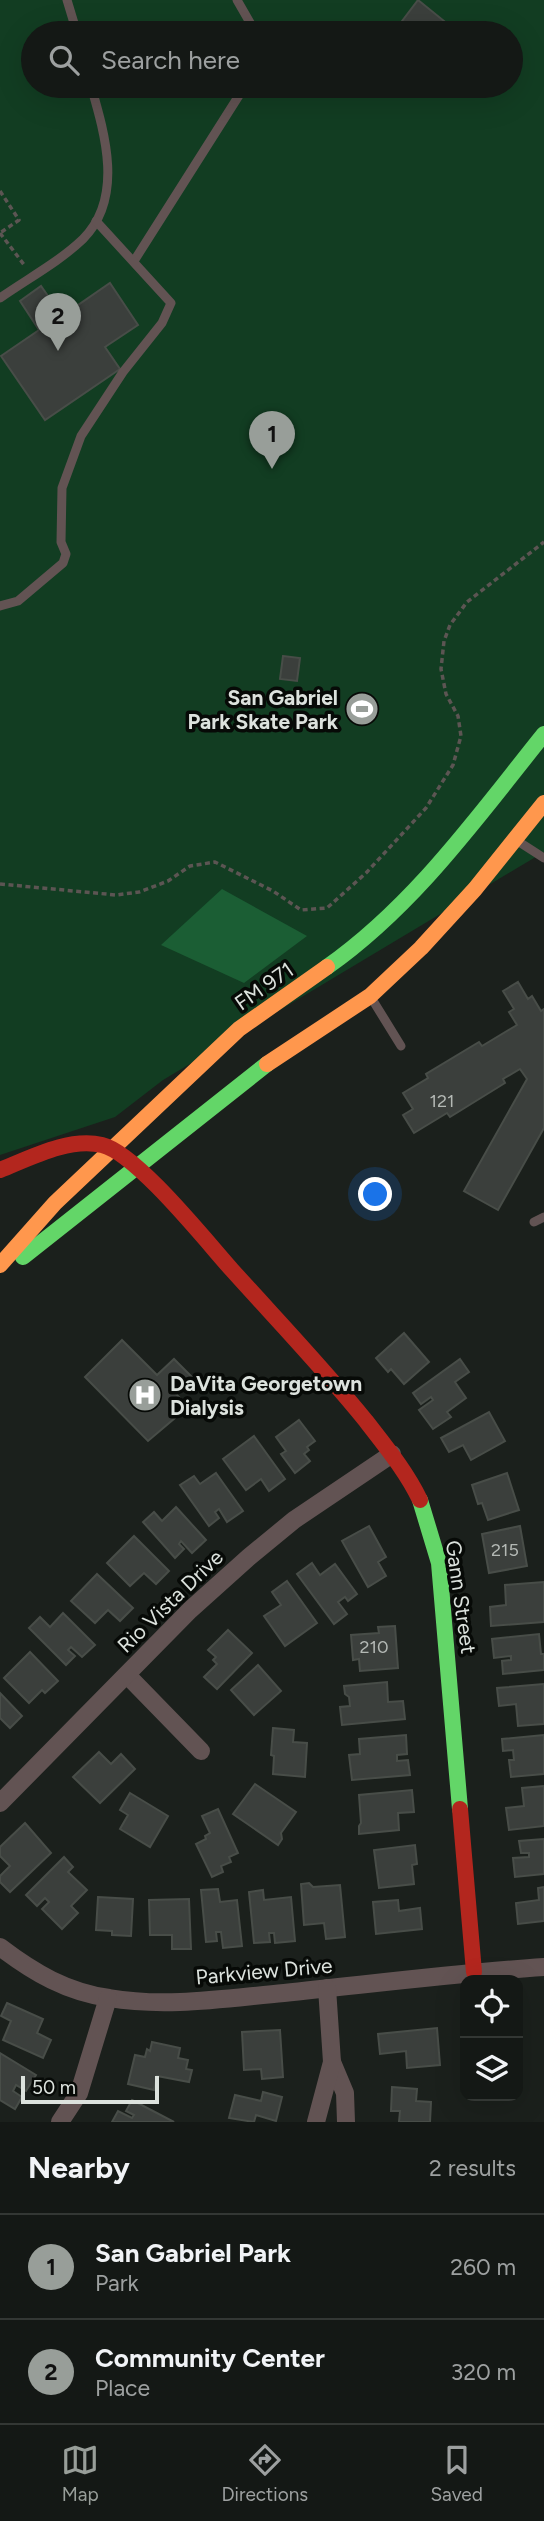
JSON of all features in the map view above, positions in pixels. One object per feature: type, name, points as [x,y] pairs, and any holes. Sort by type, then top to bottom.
[{"type":"main road","name":"FM 971","points":[[0,1275],[264,1066],[370,996],[421,948],[475,889],[498,824],[544,734]]},
{"type":"main road","name":"FM 971","points":[[0,1265],[55,1203],[239,1029],[341,957],[393,913],[440,863],[498,824],[544,803]]},
{"type":"main road","points":[[0,1170],[50,1151],[82,1144],[112,1148]]},
{"type":"main road","name":"Gann Street","points":[[112,1148],[163,1193],[345,1395],[411,1481],[425,1510],[439,1563],[474,1972]]},
{"type":"street","name":"Rio Vista Drive","points":[[0,1803],[190,1610],[249,1557],[294,1520],[392,1454]]},
{"type":"street","points":[[127,1675],[201,1751]]},
{"type":"street","name":"Parkview Drive","points":[[0,1947],[45,1979],[108,1998],[156,2002],[203,2001],[474,1972],[544,1968]]},
{"type":"street","points":[[316,2122],[332,2062],[327,1988]]},
{"type":"street","points":[[60,2122],[79,2093],[108,1998]]},
{"type":"street","points":[[332,2062],[345,2093],[346,2122]]},
{"type":"lane","points":[[68,0],[74,21]]},
{"type":"lane","points":[[237,0],[249,21]]},
{"type":"lane","points":[[0,298],[66,253],[96,222],[105,199],[108,175],[103,126],[95,98]]},
{"type":"lane","points":[[134,261],[237,98]]},
{"type":"lane","points":[[0,606],[18,601],[63,563],[66,554],[61,542],[62,488],[81,436],[123,372],[162,323],[171,303],[96,222]]},
{"type":"lane","points":[[498,824],[544,858]]},
{"type":"lane","points":[[370,996],[401,1046]]},
{"type":"lane","points":[[534,1222],[544,1217]]},
{"type":"path","points":[[0,191],[19,220],[0,233],[32,276]]},
{"type":"path","points":[[0,884],[116,895],[139,892],[168,881],[190,866],[215,862],[273,891],[301,910],[327,908],[366,873],[426,808],[453,765],[461,736],[458,716],[446,694],[441,669],[444,641],[450,625],[467,601],[544,542]]},
{"type":"shaded area","points":[[0,0],[544,0],[544,852],[163,1080],[115,1117],[0,1155]]},
{"type":"shaded area","points":[[222,889],[307,936],[244,983],[161,945]]},
{"type":"building","points":[[418,0],[444,21],[402,21]]},
{"type":"building","points":[[110,283],[138,325],[105,347],[120,369],[45,420],[1,356],[39,330],[20,301],[41,286],[62,316]]},
{"type":"building","points":[[283,656],[300,658],[297,681],[280,679]]},
{"type":"building","points":[[518,982],[528,999],[532,996],[541,1011],[544,1009],[544,1128],[498,1210],[464,1191],[527,1079],[520,1069],[503,1079],[505,1083],[450,1117],[447,1113],[414,1133],[403,1115],[413,1109],[403,1093],[428,1078],[426,1074],[479,1042],[482,1046],[517,1025],[509,1012],[514,1009],[503,991]]},
{"type":"building","points":[[404,1333],[429,1362],[404,1384],[391,1369],[388,1372],[376,1358]]},
{"type":"building","points":[[122,1340],[157,1375],[174,1359],[192,1377],[175,1393],[185,1403],[173,1415],[175,1418],[148,1441],[85,1377]]},
{"type":"building","points":[[460,1359],[469,1372],[455,1382],[466,1398],[447,1412],[451,1417],[433,1429],[419,1410],[433,1400],[431,1397],[421,1404],[413,1393]]},
{"type":"building","points":[[489,1412],[505,1441],[471,1460],[463,1445],[449,1452],[441,1438]]},
{"type":"building","points":[[299,1420],[315,1441],[307,1447],[309,1450],[304,1454],[310,1461],[295,1473],[281,1454],[286,1451],[276,1437]]},
{"type":"building","points":[[254,1436],[285,1479],[269,1491],[261,1479],[246,1490],[223,1459]]},
{"type":"building","points":[[216,1473],[243,1511],[227,1522],[219,1509],[215,1512],[219,1518],[209,1526],[180,1485],[194,1476],[200,1484]]},
{"type":"building","points":[[507,1473],[519,1510],[488,1520],[482,1503],[478,1504],[472,1485]]},
{"type":"building","points":[[176,1507],[206,1540],[192,1553],[181,1541],[179,1544],[184,1549],[175,1558],[143,1522],[154,1512],[162,1521]]},
{"type":"building","points":[[369,1526],[386,1557],[378,1562],[386,1576],[368,1587],[342,1541]]},
{"type":"building","points":[[520,1526],[527,1566],[489,1573],[482,1534]]},
{"type":"building","points":[[134,1536],[169,1571],[156,1584],[144,1573],[130,1586],[107,1563]]},
{"type":"building","points":[[312,1563],[320,1575],[335,1564],[357,1594],[348,1601],[345,1597],[338,1602],[347,1614],[334,1624],[297,1574]]},
{"type":"building","points":[[97,1574],[133,1608],[120,1621],[108,1610],[95,1623],[71,1601]]},
{"type":"building","points":[[287,1581],[317,1623],[285,1646],[264,1616],[281,1605],[272,1592]]},
{"type":"building","points":[[544,1582],[544,1622],[491,1626],[490,1607],[506,1605],[505,1585]]},
{"type":"building","points":[[63,1613],[95,1645],[82,1657],[71,1647],[68,1650],[75,1656],[66,1665],[29,1628],[40,1617],[50,1627]]},
{"type":"building","points":[[395,1626],[398,1668],[360,1671],[359,1659],[353,1660],[351,1635],[379,1633],[378,1627]]},
{"type":"building","points":[[228,1630],[252,1653],[217,1689],[204,1677],[217,1664],[213,1660],[216,1657],[208,1650]]},
{"type":"building","points":[[539,1634],[541,1654],[544,1654],[544,1670],[503,1674],[502,1661],[511,1660],[511,1656],[494,1658],[492,1639]]},
{"type":"building","points":[[30,1652],[58,1681],[45,1693],[42,1690],[29,1703],[4,1678]]},
{"type":"building","points":[[258,1665],[281,1691],[254,1715],[231,1690]]},
{"type":"building","points":[[387,1682],[388,1702],[403,1701],[405,1719],[342,1725],[340,1707],[350,1706],[344,1686]]},
{"type":"building","points":[[544,1684],[544,1724],[518,1726],[516,1704],[499,1706],[497,1688]]},
{"type":"building","points":[[0,1693],[22,1716],[10,1728],[0,1718]]},
{"type":"building","points":[[273,1728],[294,1730],[293,1742],[307,1743],[305,1777],[273,1774]]},
{"type":"building","points":[[406,1735],[407,1754],[397,1755],[397,1761],[408,1760],[410,1775],[352,1780],[349,1755],[360,1754],[359,1739]]},
{"type":"building","points":[[544,1735],[544,1774],[511,1777],[509,1760],[514,1760],[513,1750],[503,1751],[502,1739]]},
{"type":"building","points":[[99,1752],[111,1764],[121,1754],[135,1769],[100,1803],[73,1777]]},
{"type":"building","points":[[255,1784],[296,1812],[281,1833],[282,1839],[278,1845],[233,1814]]},
{"type":"building","points":[[544,1786],[544,1826],[509,1830],[506,1808],[524,1806],[522,1788]]},
{"type":"building","points":[[412,1790],[414,1812],[398,1813],[399,1830],[359,1834],[359,1795]]},
{"type":"building","points":[[130,1793],[168,1816],[150,1847],[120,1829],[128,1815],[120,1810]]},
{"type":"building","points":[[218,1809],[238,1853],[229,1857],[231,1862],[221,1866],[223,1872],[212,1877],[196,1844],[206,1839],[205,1836],[210,1833],[202,1816]]},
{"type":"building","points":[[25,1823],[51,1853],[10,1892],[0,1882],[0,1876],[10,1866],[0,1856],[0,1847]]},
{"type":"building","points":[[544,1839],[544,1874],[515,1877],[513,1858],[529,1857],[529,1853],[521,1853],[519,1841]]},
{"type":"building","points":[[415,1845],[417,1864],[412,1865],[414,1884],[379,1888],[374,1850]]},
{"type":"building","points":[[64,1857],[73,1867],[68,1872],[87,1890],[71,1906],[78,1913],[62,1929],[42,1909],[49,1902],[45,1898],[37,1906],[26,1895]]},
{"type":"building","points":[[309,1883],[313,1887],[340,1885],[345,1937],[326,1939],[324,1923],[304,1925],[301,1884]]},
{"type":"building","points":[[544,1887],[544,1921],[518,1924],[516,1903],[539,1900],[538,1888]]},
{"type":"building","points":[[218,1889],[220,1902],[237,1900],[242,1946],[223,1948],[221,1932],[216,1932],[217,1941],[206,1942],[201,1890]]},
{"type":"building","points":[[263,1890],[264,1900],[291,1897],[295,1941],[275,1943],[274,1933],[269,1933],[270,1942],[254,1943],[249,1892]]},
{"type":"building","points":[[98,1897],[133,1899],[131,1936],[112,1935],[112,1931],[96,1930]]},
{"type":"building","points":[[189,1899],[191,1949],[172,1949],[172,1935],[150,1935],[149,1900]]},
{"type":"building","points":[[398,1900],[399,1911],[420,1908],[422,1929],[376,1934],[373,1902]]},
{"type":"building","points":[[7,2003],[43,2019],[37,2033],[51,2040],[43,2058],[3,2040],[11,2021],[1,2016]]},
{"type":"building","points":[[437,2028],[440,2065],[407,2068],[406,2051],[380,2054],[378,2034]]},
{"type":"building","points":[[280,2030],[283,2077],[262,2079],[261,2069],[244,2070],[242,2032]]},
{"type":"building","points":[[152,2042],[180,2048],[178,2058],[188,2060],[186,2069],[192,2070],[189,2082],[157,2076],[154,2090],[128,2084],[135,2055],[145,2057]]},
{"type":"building","points":[[0,2053],[36,2075],[26,2091],[16,2085],[13,2091],[22,2097],[15,2109],[0,2100]]},
{"type":"building","points":[[392,2087],[417,2089],[416,2101],[431,2102],[430,2122],[399,2122],[400,2111],[391,2111]]},
{"type":"building","points":[[263,2092],[282,2097],[276,2121],[256,2115],[254,2122],[229,2118],[235,2095],[261,2101]]},
{"type":"building","points":[[132,2100],[174,2122],[112,2122],[118,2111],[132,2118],[134,2115],[126,2111]]},
{"type":"traffic: fast","points":[[327,967],[359,943],[417,888],[544,734]]},
{"type":"traffic: fast","points":[[23,1257],[267,1064]]},
{"type":"traffic: fast","points":[[420,1500],[439,1563],[460,1809]]},
{"type":"traffic: slow","points":[[267,1064],[370,996],[421,948],[475,889],[544,803]]},
{"type":"traffic: slow","points":[[0,1265],[55,1203],[239,1029],[327,967]]},
{"type":"traffic: jam","points":[[0,1170],[63,1146],[89,1143],[116,1151],[133,1164],[170,1200],[350,1402],[395,1459],[420,1500]]},
{"type":"traffic: jam","points":[[460,1809],[474,1972]]},
{"type":"place","name":"Community Center","points":[[58,351]]},
{"type":"place","name":"San Gabriel Park","points":[[272,469]]},
{"type":"place","name":"San Gabriel Park Skate Park","points":[[362,709]]},
{"type":"place","name":"DaVita Georgetown Dialysis","points":[[145,1395]]}]
